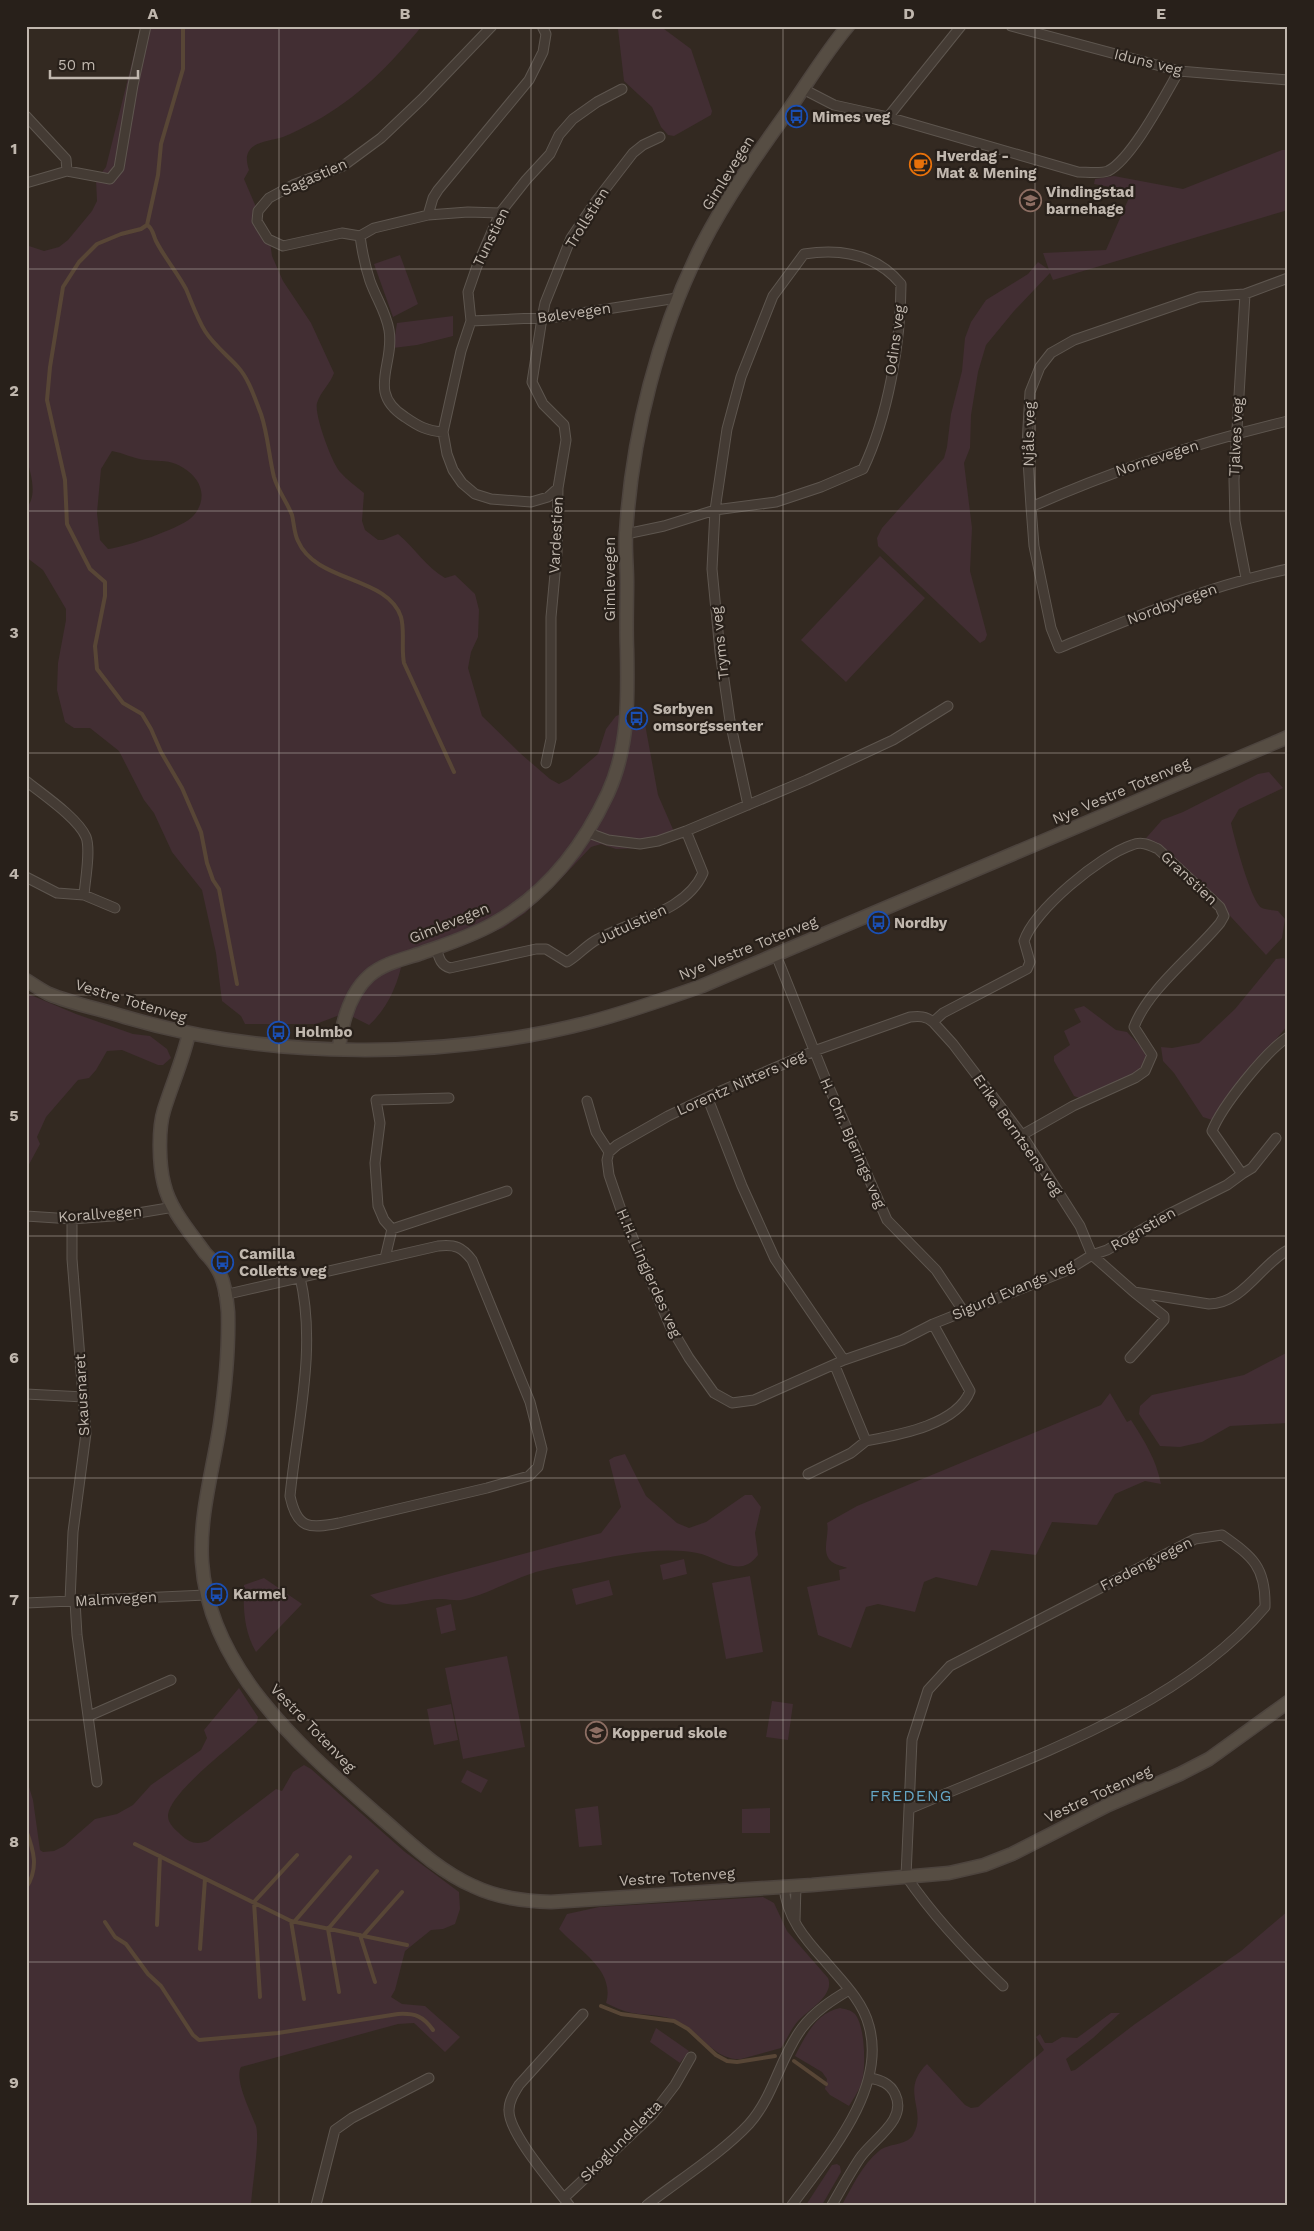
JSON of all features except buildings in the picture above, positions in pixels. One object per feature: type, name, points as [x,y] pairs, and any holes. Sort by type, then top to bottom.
[{"type":"street","points":[[26,183],[68,171],[110,179],[119,168],[133,85],[146,26]]},
{"type":"street","name":"Sagastien","points":[[492,26],[381,138],[342,166],[293,185],[268,198],[258,211],[257,221],[268,239],[284,246],[342,233],[360,236],[374,228],[428,215],[468,212],[500,213]]},
{"type":"street","points":[[428,215],[433,198],[438,190],[529,80],[543,52],[546,34],[542,26]]},
{"type":"street","name":"Gimlevegen","points":[[339,1048],[345,1016],[358,989],[369,976],[383,967],[436,948],[491,925],[513,912],[552,878],[586,832],[614,778],[620,764],[626,730],[628,696],[626,534],[640,428],[653,376],[678,298],[703,243],[751,166],[848,26]]},
{"type":"street","points":[[888,117],[961,26]]},
{"type":"street","name":"Iduns veg","points":[[1011,26],[1180,72],[1288,80]]},
{"type":"street","points":[[803,89],[834,105],[888,117],[1078,172],[1107,172],[1120,163],[1134,144],[1180,72]]},
{"type":"street","name":"Tunstien","points":[[558,488],[548,497],[531,502],[491,499],[475,494],[462,483],[453,470],[447,454],[443,432],[461,352],[471,321],[468,292],[500,213],[550,154],[559,135],[573,118],[597,102],[622,89]]},
{"type":"street","points":[[26,116],[66,159],[68,171]]},
{"type":"street","name":"Trollstien","points":[[542,318],[545,303],[571,238],[596,200],[633,153],[643,145],[660,137]]},
{"type":"street","points":[[360,236],[370,282],[385,312],[390,333],[384,382],[388,403],[399,413],[422,428],[443,432]]},
{"type":"street","name":"Odins veg","points":[[626,534],[664,526],[715,510],[776,502],[863,469],[876,443],[886,404],[901,311],[901,284],[891,272],[873,259],[843,252],[804,254],[773,296],[741,377],[727,429],[715,510]]},
{"type":"street","name":"Njåls veg","points":[[1059,648],[1051,628],[1034,546],[1031,506],[1027,445],[1030,392],[1040,367],[1051,353],[1074,340],[1200,297],[1245,294],[1288,278]]},
{"type":"street","name":"Tjalves veg","points":[[1245,294],[1234,480],[1235,521],[1246,578]]},
{"type":"street","name":"Bølevegen","points":[[471,321],[542,318],[678,298]]},
{"type":"street","name":"Vardestien","points":[[542,318],[532,382],[543,404],[564,425],[566,440],[558,488],[557,552],[551,617],[551,739],[546,763]]},
{"type":"street","name":"Nornevegen","points":[[1031,506],[1114,472],[1236,433],[1288,421]]},
{"type":"street","name":"Tryms veg","points":[[715,510],[712,570],[720,652],[730,721],[748,805]]},
{"type":"street","name":"Nordbyvegen","points":[[1059,648],[1158,607],[1246,578],[1288,569]]},
{"type":"street","points":[[586,832],[608,840],[640,844],[658,841],[748,805],[893,740],[948,706]]},
{"type":"street","name":"Nye Vestre Totenveg","points":[[189,1033],[238,1041],[339,1048],[407,1049],[521,1036],[589,1022],[639,1008],[702,986],[1288,737]]},
{"type":"street","points":[[26,781],[74,821],[86,837],[87,859],[84,895]]},
{"type":"street","name":"Jutulstien","points":[[436,948],[441,962],[450,968],[536,949],[546,949],[567,962],[597,940],[661,912],[678,901],[700,881],[703,873],[686,831]]},
{"type":"street","name":"Granstien","points":[[933,1022],[943,1013],[1027,969],[1030,962],[1024,941],[1034,922],[1074,881],[1118,851],[1133,844],[1145,843],[1158,849],[1220,907],[1224,916],[1220,923],[1167,979],[1137,1018],[1134,1027],[1152,1055],[1144,1071],[1135,1078],[1074,1106],[1022,1135]]},
{"type":"street","points":[[26,877],[57,893],[84,895],[115,908]]},
{"type":"street","name":"H. Chr. Bjerings veg","points":[[776,954],[814,1051],[887,1220],[936,1270],[964,1312]]},
{"type":"street","name":"Vestre Totenveg","points":[[26,980],[49,994],[150,1024],[189,1033],[163,1113],[160,1151],[164,1185],[174,1207],[219,1270],[228,1310],[225,1376],[220,1422],[202,1533],[202,1562],[206,1595],[214,1623],[233,1658],[262,1700],[282,1724],[351,1792],[414,1846],[453,1876],[474,1887],[509,1898],[551,1902],[949,1873],[984,1865],[1012,1854],[1108,1805],[1180,1774],[1209,1759],[1288,1702]]},
{"type":"street","name":"Lorentz Nitters veg","points":[[610,1152],[616,1145],[668,1116],[814,1051],[910,1017],[919,1016],[928,1018],[933,1022]]},
{"type":"street","name":"Erika Berntsens veg","points":[[933,1022],[953,1044],[1022,1135],[1080,1226],[1092,1255]]},
{"type":"street","points":[[1242,1174],[1212,1131],[1218,1117],[1231,1099],[1271,1050],[1288,1037]]},
{"type":"street","points":[[392,1229],[384,1220],[378,1206],[375,1163],[380,1123],[376,1100],[449,1098]]},
{"type":"street","points":[[708,1099],[746,1195],[775,1259],[844,1360]]},
{"type":"street","points":[[586,1101],[596,1132],[610,1152]]},
{"type":"street","name":"Rognstien","points":[[1092,1255],[1107,1250],[1167,1214],[1227,1185],[1252,1168],[1276,1138]]},
{"type":"street","name":"H.H. Lingjerdes veg","points":[[610,1152],[607,1160],[609,1176],[621,1210],[670,1326],[707,1385],[722,1399],[732,1403]]},
{"type":"street","points":[[392,1229],[507,1191]]},
{"type":"street","name":"Korallvegen","points":[[26,1216],[72,1219],[126,1215],[174,1207]]},
{"type":"street","name":"Skausnaret","points":[[72,1219],[72,1259],[86,1433],[70,1568],[97,1782]]},
{"type":"street","points":[[385,1258],[392,1229]]},
{"type":"street","points":[[224,1295],[300,1277],[452,1244],[464,1249],[472,1260],[530,1402],[542,1449],[538,1467],[529,1476],[487,1488],[339,1523],[317,1527],[302,1523],[294,1513],[290,1496],[306,1366],[308,1329],[305,1299],[300,1277]]},
{"type":"street","points":[[1134,1292],[1210,1304],[1221,1304],[1247,1285],[1288,1250]]},
{"type":"street","name":"Rognstien","points":[[1092,1255],[1164,1316],[1164,1320],[1130,1358]]},
{"type":"street","name":"Sigurd Evangs veg","points":[[732,1403],[754,1400],[776,1389],[835,1366],[844,1360],[902,1340],[933,1324],[1068,1270],[1092,1255]]},
{"type":"street","name":"Sigurd Evangs veg","points":[[808,1474],[851,1453],[866,1441],[889,1436],[944,1418],[954,1413],[966,1400],[970,1391],[933,1324]]},
{"type":"street","points":[[835,1366],[866,1441]]},
{"type":"street","points":[[26,1394],[84,1397]]},
{"type":"street","name":"Fredengvegen","points":[[906,1876],[912,1740],[928,1690],[950,1666],[1195,1539],[1222,1535],[1246,1552],[1259,1568],[1266,1587],[1265,1607],[1233,1640],[1183,1681],[1103,1725],[909,1809]]},
{"type":"street","name":"Malmvegen","points":[[26,1603],[206,1595]]},
{"type":"street","points":[[88,1716],[171,1680]]},
{"type":"street","points":[[906,1876],[979,1964],[1003,1986]]},
{"type":"street","points":[[790,1886],[795,1921],[806,1939],[849,1990],[862,2009],[870,2026],[873,2055],[870,2078],[864,2096],[846,2127],[792,2205]]},
{"type":"street","points":[[647,2205],[728,2143],[749,2124],[774,2084],[801,2028],[823,2007],[849,1990]]},
{"type":"street","name":"Skoglundsletta","points":[[583,2014],[518,2085],[511,2098],[508,2111],[511,2124],[522,2143],[566,2201],[652,2115],[675,2085],[691,2057]]},
{"type":"street","points":[[316,2205],[335,2130],[352,2118],[429,2078]]},
{"type":"street","points":[[832,2205],[860,2157],[896,2117],[898,2102],[894,2091],[884,2082],[870,2078]]},
{"type":"shaded area","points":[[141,26],[422,26],[372,80],[345,102],[330,113],[295,132],[257,144],[251,148],[248,154],[249,170],[244,179],[256,207],[257,218],[269,235],[272,256],[283,281],[311,323],[334,373],[317,403],[321,428],[328,449],[340,472],[364,493],[362,521],[365,530],[378,540],[398,534],[438,574],[445,578],[455,575],[475,594],[479,610],[478,637],[471,652],[468,668],[482,716],[521,754],[550,779],[559,784],[569,779],[598,754],[606,729],[616,716],[632,714],[645,724],[658,795],[675,834],[669,842],[643,848],[616,849],[601,844],[591,847],[525,913],[503,928],[467,942],[403,959],[387,1003],[369,1025],[345,1013],[316,1024],[245,1024],[241,1016],[222,1001],[216,953],[202,890],[172,852],[154,813],[144,800],[119,751],[90,728],[74,728],[65,722],[57,690],[58,663],[66,620],[66,609],[43,570],[26,557],[26,508],[30,503],[33,491],[26,458],[26,245],[44,251],[59,247],[68,240],[92,211],[97,201],[96,180],[106,167]],"holes":[[[112,451],[142,459],[165,461],[187,470],[199,483],[202,495],[199,508],[194,515],[164,532],[127,545],[108,549],[100,540],[97,513],[101,469]]]},
{"type":"shaded area","points":[[630,26],[660,26],[691,49],[712,111],[711,115],[674,136],[668,135],[661,127],[652,107],[624,81],[618,29]]},
{"type":"shaded area","points":[[1282,150],[1288,150],[1288,210],[1053,280],[1050,273],[1014,311],[986,345],[978,372],[971,415],[970,448],[964,463],[972,528],[970,571],[987,635],[985,640],[980,643],[878,546],[877,538],[882,528],[944,458],[951,414],[962,371],[965,338],[971,322],[986,300],[1028,274],[1038,262],[1049,270],[1043,253],[1106,250],[1132,191],[1094,184],[1095,179],[1114,176],[1183,189]]},
{"type":"shaded area","points":[[400,255],[418,304],[393,317],[374,264]]},
{"type":"shaded area","points":[[453,316],[453,336],[417,345],[393,348],[397,323]]},
{"type":"shaded area","points":[[880,556],[925,598],[846,682],[801,640]]},
{"type":"shaded area","points":[[1269,772],[1283,788],[1239,809],[1231,823],[1244,868],[1258,903],[1264,909],[1278,911],[1285,919],[1282,938],[1266,955],[1220,905],[1196,883],[1152,850],[1140,845],[1162,820],[1183,812],[1258,774]]},
{"type":"shaded area","points":[[1284,958],[1288,963],[1288,1025],[1224,1101],[1212,1120],[1203,1117],[1174,1073],[1163,1061],[1161,1047],[1172,1048],[1199,1043],[1235,1009],[1276,959]]},
{"type":"shaded area","points":[[26,993],[76,1014],[133,1034],[150,1036],[167,1049],[171,1058],[163,1065],[158,1065],[122,1050],[107,1051],[89,1078],[78,1080],[46,1117],[37,1137],[40,1144],[26,1170]]},
{"type":"shaded area","points":[[1084,1006],[1116,1030],[1127,1032],[1146,1052],[1147,1061],[1139,1071],[1082,1099],[1074,1096],[1054,1061],[1054,1056],[1070,1045],[1064,1031],[1081,1022],[1074,1009]]},
{"type":"shaded area","points":[[1288,1352],[1288,1423],[1230,1426],[1202,1442],[1180,1447],[1160,1446],[1139,1414],[1140,1406],[1152,1395],[1244,1375]]},
{"type":"shaded area","points":[[1110,1393],[1127,1422],[1131,1420],[1145,1443],[1153,1459],[1161,1484],[1145,1481],[1115,1494],[1097,1525],[1052,1522],[1036,1555],[991,1550],[977,1586],[936,1577],[924,1582],[915,1612],[878,1604],[866,1607],[851,1648],[818,1635],[807,1587],[840,1580],[839,1570],[847,1568],[834,1563],[828,1558],[826,1549],[827,1523],[857,1506],[1101,1405]]},
{"type":"shaded area","points":[[625,1454],[646,1496],[677,1523],[689,1528],[706,1522],[745,1495],[752,1495],[761,1507],[755,1533],[758,1555],[744,1566],[736,1566],[697,1553],[653,1551],[541,1571],[526,1575],[480,1595],[461,1600],[432,1599],[396,1605],[379,1601],[370,1595],[601,1533],[621,1507],[609,1460]]},
{"type":"shaded area","points":[[684,1559],[687,1574],[663,1580],[660,1565]]},
{"type":"shaded area","points":[[750,1576],[763,1652],[726,1659],[712,1583]]},
{"type":"shaded area","points":[[264,1578],[302,1604],[256,1652],[245,1620],[244,1585]]},
{"type":"shaded area","points":[[609,1580],[613,1595],[576,1605],[572,1589]]},
{"type":"shaded area","points":[[451,1604],[456,1630],[441,1634],[436,1608]]},
{"type":"shaded area","points":[[507,1656],[525,1747],[463,1759],[445,1668]]},
{"type":"shaded area","points":[[239,1688],[258,1717],[257,1722],[206,1767],[180,1794],[171,1806],[168,1816],[171,1824],[187,1840],[197,1843],[208,1841],[276,1789],[282,1791],[293,1772],[304,1765],[311,1769],[405,1852],[459,1892],[460,1909],[455,1924],[443,1929],[431,1930],[405,1951],[395,1990],[391,1997],[402,2004],[425,2006],[460,2037],[445,2052],[414,2023],[398,2024],[241,2067],[239,2073],[241,2088],[257,2133],[251,2205],[26,2205],[26,1777],[33,1800],[40,1850],[43,1852],[54,1851],[64,1846],[95,1819],[117,1814],[133,1805],[151,1785],[201,1750],[207,1738],[204,1730]]},
{"type":"shaded area","points":[[772,1701],[793,1704],[788,1740],[766,1737]]},
{"type":"shaded area","points":[[451,1704],[458,1740],[434,1745],[427,1709]]},
{"type":"shaded area","points":[[467,1770],[488,1780],[481,1793],[461,1782]]},
{"type":"shaded area","points":[[598,1806],[602,1845],[579,1847],[575,1809]]},
{"type":"shaded area","points":[[770,1808],[770,1833],[742,1833],[742,1809]]},
{"type":"shaded area","points":[[763,1897],[774,1903],[787,1931],[828,1978],[829,1984],[824,1996],[793,2027],[781,2048],[741,2059],[724,2056],[675,2020],[628,2012],[606,2003],[608,1991],[600,1970],[559,1929],[567,1914],[599,1907]]},
{"type":"shaded area","points":[[1288,1911],[1288,2205],[842,2205],[858,2176],[879,2151],[883,2148],[902,2143],[913,2135],[918,2117],[914,2092],[915,2083],[927,2064],[965,2105],[971,2108],[978,2107],[1044,2050],[1036,2037],[1040,2034],[1045,2043],[1052,2043],[1062,2037],[1077,2038],[1111,2013],[1120,2013],[1093,2038],[1066,2059],[1071,2071],[1075,2070],[1135,2024],[1241,1951]]},
{"type":"shaded area","points":[[840,2008],[855,2014],[861,2027],[864,2046],[862,2081],[849,2106],[830,2095],[825,2089],[827,2079],[822,2072],[795,2056],[818,2020],[824,2015]]},
{"type":"shaded area","points":[[656,2028],[689,2051],[680,2063],[650,2042]]},
{"type":"shaded area","points":[[837,2164],[840,2166],[841,2172],[822,2205],[806,2205],[832,2165]]},
{"type":"waterway","points":[[183,26],[183,69],[161,144],[158,175],[147,225],[141,229],[121,234],[97,244],[79,262],[63,287],[50,367],[47,400],[65,480],[67,524],[90,569],[105,582],[105,596],[95,646],[97,669],[123,703],[142,714],[182,788],[201,832],[207,863],[213,880],[219,889],[237,984]]},
{"type":"waterway","points":[[147,225],[152,230],[159,247],[186,289],[208,336],[238,367],[249,383],[261,414],[274,477],[292,515],[298,541],[307,555],[335,573],[382,594],[394,604],[402,622],[404,663],[454,772]]},
{"type":"waterway","points":[[26,1830],[34,1859],[33,1873],[26,1888]]},
{"type":"waterway","points":[[135,1844],[291,1921],[407,1945]]},
{"type":"waterway","points":[[260,1997],[254,1902],[297,1855]]},
{"type":"waterway","points":[[157,1925],[160,1856]]},
{"type":"waterway","points":[[294,1922],[350,1857]]},
{"type":"waterway","points":[[339,1992],[328,1929],[377,1871]]},
{"type":"waterway","points":[[200,1949],[205,1879]]},
{"type":"waterway","points":[[363,1936],[402,1892]]},
{"type":"waterway","points":[[291,1921],[304,1999]]},
{"type":"waterway","points":[[105,1922],[115,1937],[126,1944],[148,1974],[161,1986],[193,2035],[199,2040],[278,2033],[398,2014],[418,2016],[426,2021],[433,2030]]},
{"type":"waterway","points":[[360,1935],[375,1982]]},
{"type":"waterway","points":[[601,2006],[621,2014],[674,2021],[688,2029],[716,2055],[727,2061],[737,2062],[775,2056]]},
{"type":"waterway","points":[[794,2061],[826,2084]]},
{"type":"place","name":"Mimes veg","points":[[796,117]]},
{"type":"place","name":"Hverdag - Mat & Mening","points":[[920,165]]},
{"type":"place","name":"Vindingstad barnehage","points":[[1030,201]]},
{"type":"place","name":"Sørbyen omsorgssenter","points":[[637,718]]},
{"type":"place","name":"Nordby","points":[[878,923]]},
{"type":"place","name":"Holmbo","points":[[279,1032]]},
{"type":"place","name":"Camilla Colletts veg","points":[[223,1263]]},
{"type":"place","name":"Karmel","points":[[217,1594]]},
{"type":"place","name":"Kopperud skole","points":[[596,1733]]},
{"type":"district","name":"FREDENG","points":[[911,1795]]}]
